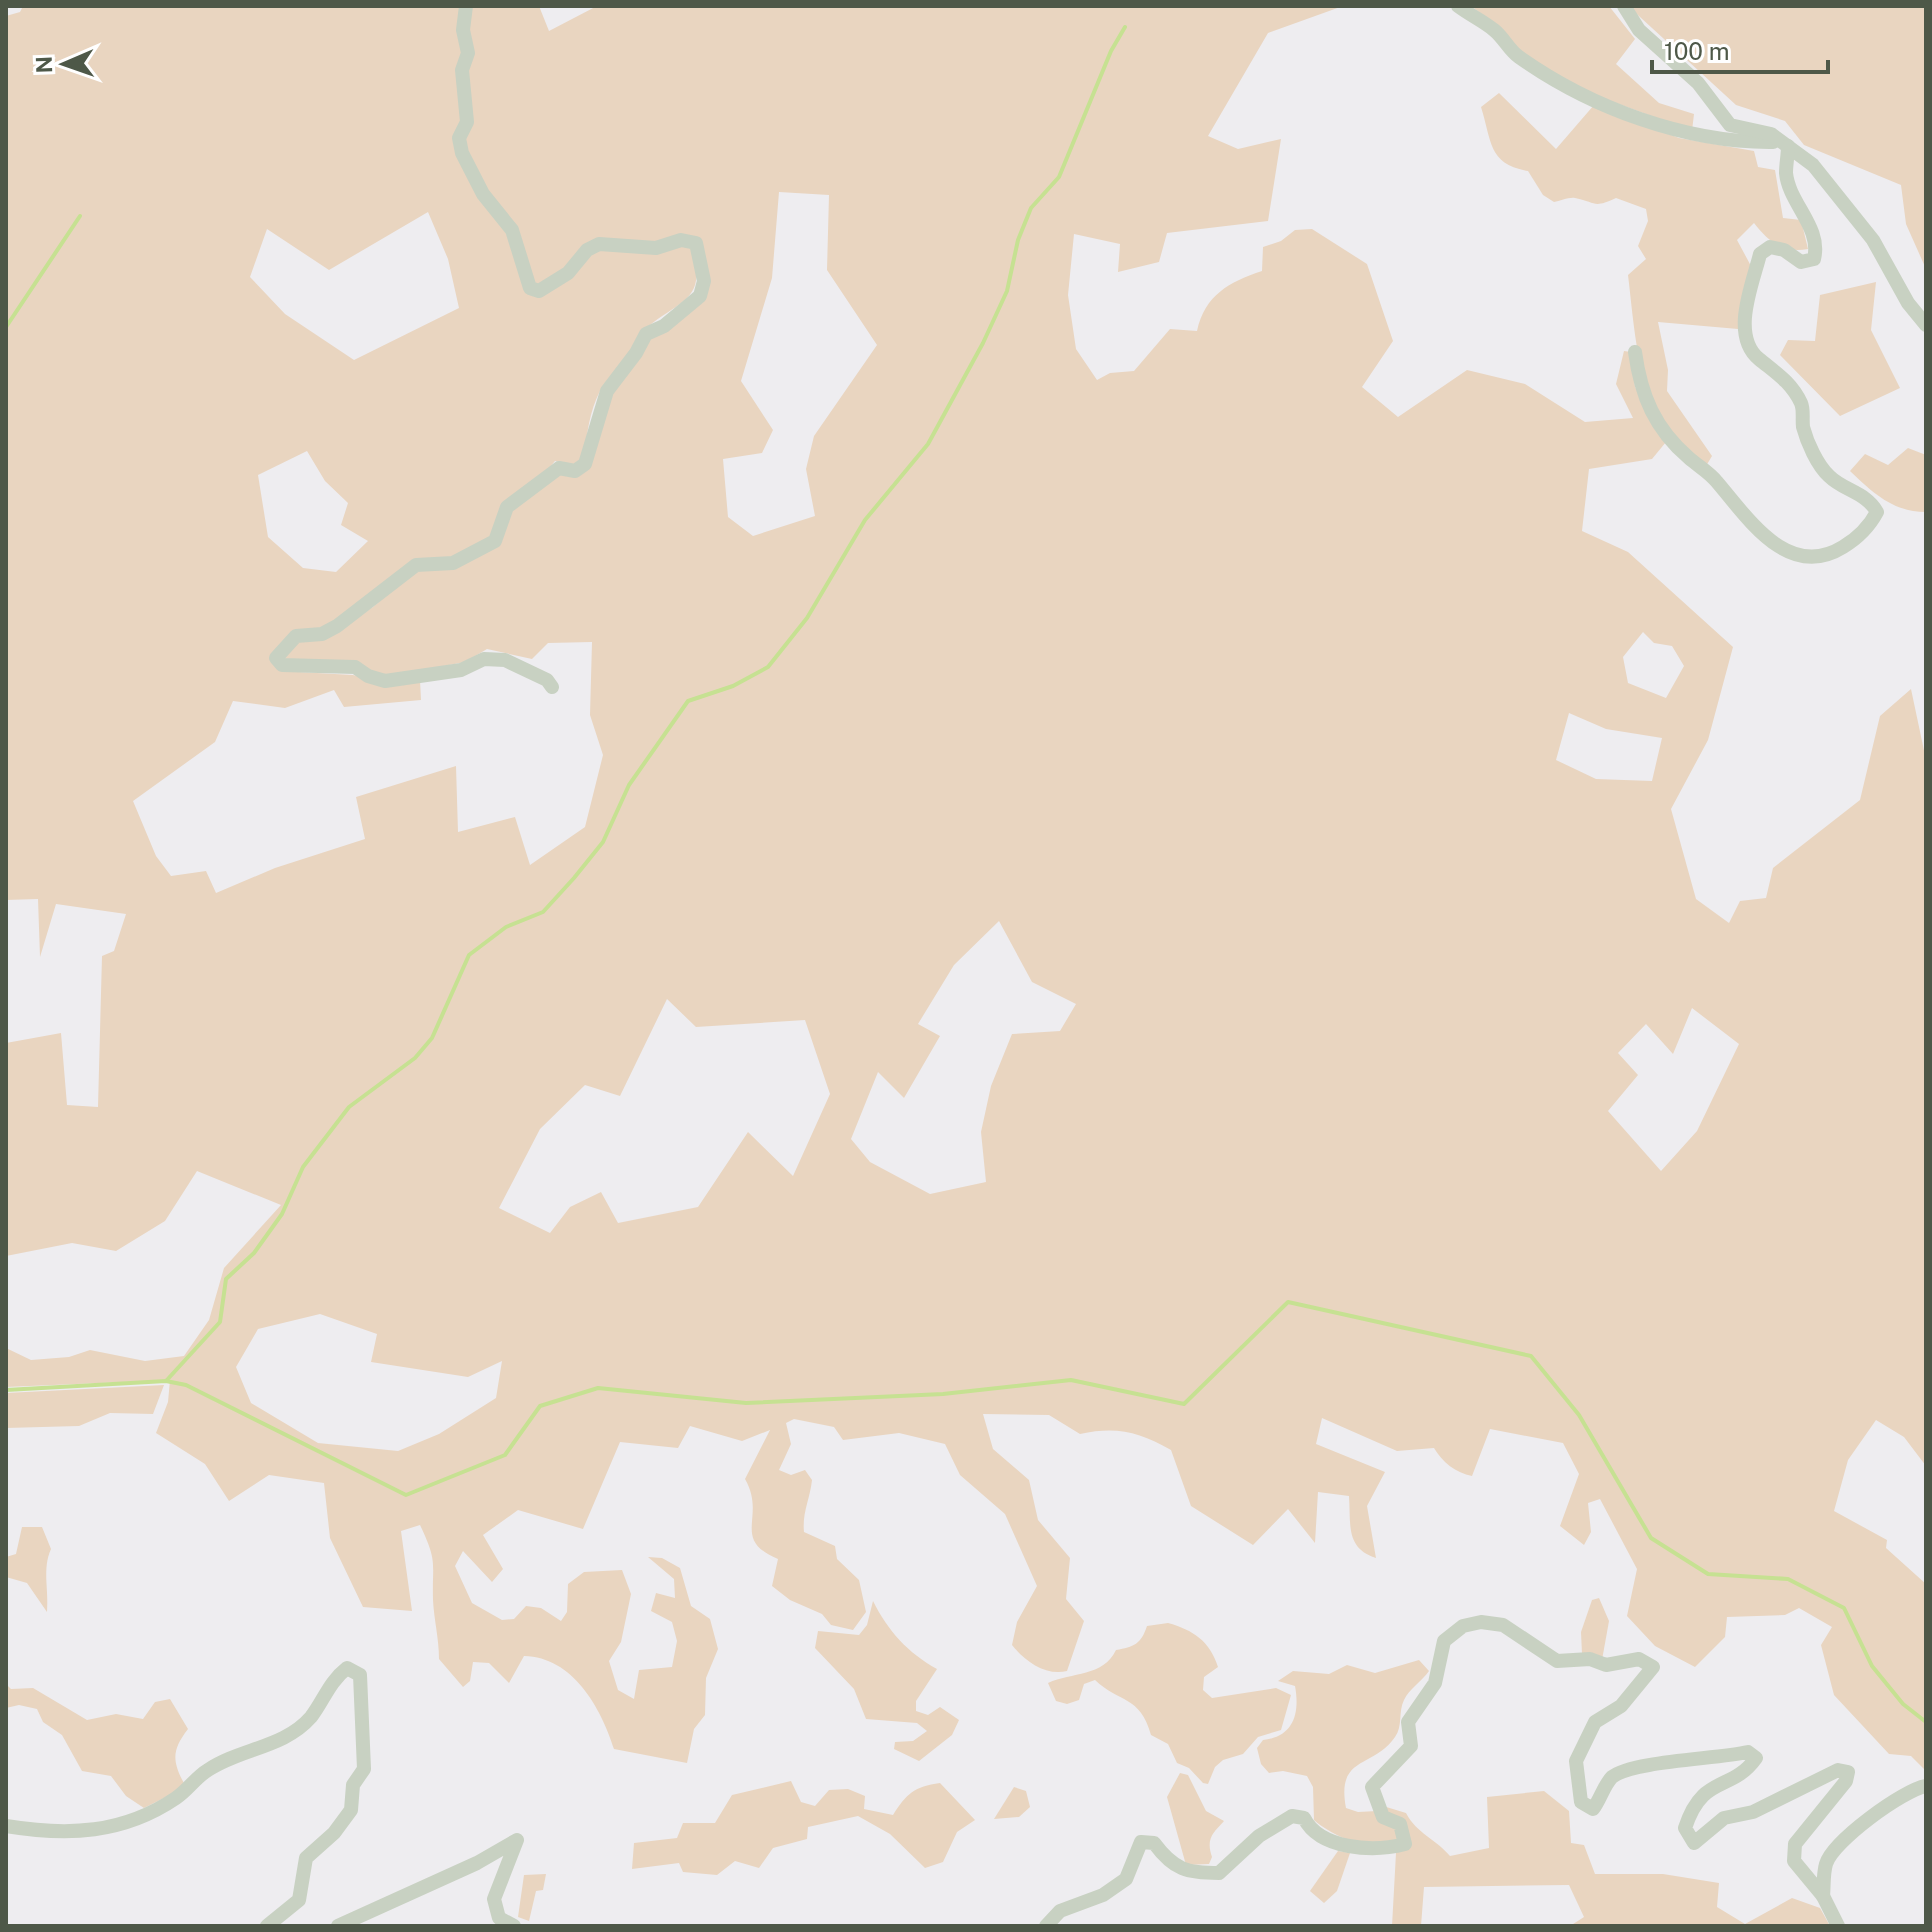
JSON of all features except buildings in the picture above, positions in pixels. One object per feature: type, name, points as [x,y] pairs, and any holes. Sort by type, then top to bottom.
[{"type":"street","points":[[466,6],[463,30],[468,53],[462,70],[467,122],[459,138],[462,153],[483,194],[512,230],[530,288],[539,291],[568,273],[587,250],[599,244],[656,248],[681,240],[696,243],[704,281],[700,296],[664,326],[646,334],[636,353],[607,391],[585,464],[575,471],[559,468],[507,507],[495,541],[453,563],[416,565],[358,612],[322,634],[296,636],[276,658],[282,665],[355,667],[368,676],[385,681],[461,670],[484,659],[505,660],[547,680],[552,687]]},
{"type":"street","points":[[1458,6],[1496,32],[1517,56],[1597,99],[1679,132],[1727,141],[1783,144]]},
{"type":"street","points":[[1624,6],[1639,30],[1698,83],[1730,125],[1771,134],[1813,165],[1873,240],[1908,303],[1926,325]]},
{"type":"street","points":[[1635,352],[1639,383],[1650,412],[1668,439],[1715,479],[1741,514],[1788,553],[1811,558],[1831,554],[1870,525],[1877,512],[1872,503],[1829,476],[1821,466],[1803,426],[1803,407],[1792,386],[1756,357],[1748,346],[1744,329],[1760,254],[1770,247],[1784,250],[1801,262],[1814,259],[1813,231],[1786,175],[1783,144]]},
{"type":"street","points":[[1046,1926],[1060,1911],[1103,1895],[1126,1879],[1141,1842],[1154,1843],[1175,1865],[1189,1873],[1219,1873],[1259,1836],[1292,1816],[1304,1818],[1311,1833],[1331,1841],[1383,1850],[1405,1844],[1400,1824],[1383,1817],[1372,1787],[1411,1746],[1408,1722],[1435,1683],[1444,1641],[1463,1626],[1481,1622],[1503,1625],[1557,1661],[1590,1659],[1606,1665],[1639,1659],[1653,1667],[1621,1706],[1595,1722],[1576,1761],[1581,1802],[1593,1809],[1610,1779],[1627,1768],[1719,1759],[1748,1752],[1756,1758],[1747,1771],[1709,1788],[1692,1809],[1685,1828],[1694,1843],[1724,1818],[1753,1812],[1838,1770],[1848,1772],[1846,1781],[1795,1844],[1794,1861],[1823,1896],[1838,1926]]},
{"type":"street","points":[[6,1826],[102,1830],[125,1825],[180,1796],[208,1770],[280,1741],[311,1716],[322,1695],[347,1668],[360,1675],[364,1769],[353,1785],[351,1810],[334,1833],[306,1858],[299,1900],[267,1926]]},
{"type":"street","points":[[1823,1896],[1826,1863],[1837,1849],[1870,1818],[1926,1786]]},
{"type":"street","points":[[338,1926],[477,1863],[517,1840],[494,1899],[499,1918],[514,1926]]},
{"type":"shaded area","points":[[23,6],[461,6],[458,32],[465,55],[456,71],[463,121],[454,136],[457,150],[467,174],[512,245],[529,294],[542,296],[575,273],[595,250],[609,248],[645,252],[672,245],[690,246],[695,264],[696,279],[687,298],[643,331],[628,358],[600,391],[589,423],[585,457],[575,465],[555,461],[542,477],[504,504],[490,538],[452,557],[414,563],[379,593],[318,633],[291,634],[272,660],[280,671],[353,675],[387,685],[420,680],[421,700],[344,707],[334,690],[285,708],[233,701],[215,742],[133,801],[156,856],[171,876],[206,871],[216,893],[275,868],[365,839],[356,797],[456,766],[458,832],[515,817],[530,865],[585,827],[603,755],[590,715],[592,642],[548,643],[532,659],[487,649],[465,662],[385,677],[355,663],[284,662],[280,658],[297,639],[324,638],[373,607],[419,567],[455,566],[499,543],[511,508],[563,471],[576,475],[590,464],[611,391],[626,375],[650,335],[668,326],[703,295],[708,277],[698,239],[681,236],[654,245],[595,241],[563,272],[540,286],[534,285],[515,225],[485,192],[464,149],[462,136],[472,119],[466,69],[472,50],[465,29],[468,6],[539,6],[549,31],[597,6],[1343,6],[1268,33],[1208,136],[1238,149],[1281,139],[1268,221],[1167,233],[1159,262],[1118,272],[1120,244],[1074,234],[1068,295],[1076,349],[1097,380],[1110,373],[1134,371],[1170,329],[1197,331],[1212,299],[1229,285],[1262,271],[1263,247],[1281,241],[1295,230],[1312,229],[1367,264],[1393,341],[1362,387],[1398,417],[1467,370],[1525,384],[1585,422],[1633,418],[1616,384],[1624,351],[1631,352],[1635,387],[1666,442],[1652,459],[1589,469],[1582,531],[1628,552],[1733,647],[1708,740],[1671,809],[1696,899],[1729,923],[1740,901],[1766,898],[1773,868],[1860,800],[1880,716],[1911,689],[1926,760],[1926,1466],[1904,1437],[1876,1420],[1848,1460],[1834,1511],[1887,1540],[1886,1548],[1926,1584],[1926,1771],[1911,1756],[1889,1754],[1834,1695],[1821,1645],[1832,1627],[1799,1608],[1785,1615],[1727,1617],[1725,1637],[1695,1667],[1655,1646],[1627,1616],[1637,1569],[1600,1499],[1588,1503],[1591,1532],[1584,1545],[1560,1526],[1579,1474],[1563,1443],[1490,1429],[1472,1476],[1450,1466],[1434,1448],[1397,1451],[1322,1418],[1316,1444],[1385,1472],[1367,1506],[1376,1558],[1366,1554],[1354,1541],[1349,1496],[1318,1492],[1315,1543],[1288,1509],[1253,1545],[1191,1506],[1171,1450],[1159,1444],[1127,1432],[1080,1434],[1049,1415],[983,1414],[993,1449],[1029,1480],[1038,1520],[1070,1558],[1066,1599],[1084,1621],[1067,1671],[1059,1672],[1036,1666],[1012,1645],[1017,1622],[1037,1586],[1005,1514],[960,1475],[945,1444],[899,1433],[843,1440],[834,1427],[794,1419],[786,1423],[791,1444],[779,1470],[791,1475],[805,1470],[812,1480],[804,1532],[835,1546],[837,1559],[859,1580],[866,1612],[853,1630],[831,1625],[822,1614],[790,1600],[772,1586],[778,1559],[764,1551],[752,1535],[753,1505],[745,1479],[770,1430],[742,1441],[690,1426],[678,1448],[620,1442],[583,1529],[518,1510],[483,1535],[503,1569],[492,1582],[463,1551],[455,1566],[472,1603],[502,1620],[514,1619],[526,1606],[541,1608],[561,1621],[567,1612],[568,1584],[584,1572],[622,1570],[631,1594],[621,1642],[609,1661],[618,1690],[634,1699],[639,1670],[672,1667],[677,1641],[672,1622],[651,1611],[656,1593],[675,1598],[674,1579],[648,1557],[662,1558],[680,1568],[691,1606],[710,1619],[718,1649],[706,1678],[705,1715],[694,1729],[687,1763],[614,1749],[601,1717],[582,1688],[557,1665],[541,1659],[524,1656],[509,1683],[489,1663],[473,1662],[470,1681],[463,1687],[439,1659],[433,1562],[420,1525],[401,1531],[412,1611],[363,1607],[330,1538],[324,1483],[269,1475],[229,1501],[205,1464],[156,1433],[168,1402],[170,1380],[6,1387],[6,1348],[31,1360],[69,1357],[90,1350],[145,1361],[184,1356],[209,1320],[224,1268],[281,1205],[197,1171],[165,1221],[116,1251],[72,1243],[6,1256],[6,1043],[61,1033],[67,1105],[98,1107],[102,956],[114,951],[126,914],[56,904],[40,957],[38,899],[6,900],[6,16],[20,12]],"holes":[[[779,192],[829,195],[827,270],[877,345],[814,436],[806,469],[815,516],[753,536],[728,517],[723,459],[762,453],[773,430],[741,381],[772,278]],[[428,212],[448,259],[459,308],[354,360],[285,314],[250,277],[267,229],[329,270]],[[307,451],[325,481],[348,503],[341,525],[368,541],[336,572],[303,568],[268,537],[258,475]],[[1643,632],[1654,643],[1672,646],[1684,666],[1666,698],[1628,683],[1623,657]],[[1569,713],[1606,729],[1662,738],[1652,781],[1596,779],[1556,760]],[[999,921],[1032,982],[1076,1004],[1060,1031],[1012,1034],[991,1086],[981,1132],[986,1182],[930,1194],[870,1162],[851,1139],[878,1072],[904,1098],[940,1036],[918,1024],[954,965]],[[667,999],[696,1027],[805,1020],[830,1094],[793,1176],[748,1132],[698,1207],[618,1223],[601,1192],[570,1207],[550,1233],[499,1208],[540,1129],[585,1085],[620,1096]],[[1692,1008],[1739,1044],[1697,1131],[1661,1171],[1608,1111],[1638,1075],[1618,1053],[1646,1024],[1673,1054]],[[320,1314],[377,1334],[371,1362],[468,1377],[502,1361],[496,1398],[439,1434],[398,1451],[318,1443],[251,1403],[236,1367],[258,1329]]]},
{"type":"shaded area","points":[[1471,6],[1609,6],[1635,39],[1616,64],[1659,103],[1694,114],[1692,131],[1597,96],[1518,55],[1498,26]]},
{"type":"shaded area","points":[[1628,6],[1926,6],[1926,269],[1906,224],[1901,185],[1804,145],[1785,121],[1736,105]]},
{"type":"shaded area","points":[[1499,93],[1556,149],[1594,105],[1679,138],[1754,151],[1758,167],[1775,170],[1783,218],[1801,220],[1808,249],[1791,250],[1777,245],[1754,223],[1737,240],[1751,266],[1738,329],[1658,322],[1668,370],[1667,391],[1712,456],[1706,466],[1682,446],[1658,416],[1639,357],[1628,275],[1646,259],[1638,246],[1648,221],[1646,209],[1616,198],[1598,204],[1573,198],[1554,202],[1543,195],[1528,171],[1505,163],[1498,157],[1490,141],[1481,107]]},
{"type":"shaded area","points":[[1876,282],[1871,330],[1900,388],[1840,416],[1780,355],[1788,340],[1815,341],[1820,295]]},
{"type":"shaded area","points":[[1908,448],[1926,455],[1926,512],[1894,505],[1875,494],[1850,471],[1865,454],[1888,465]]},
{"type":"shaded area","points":[[164,1385],[153,1414],[110,1413],[79,1426],[6,1428],[6,1393]]},
{"type":"shaded area","points":[[22,1527],[42,1527],[51,1549],[46,1572],[47,1612],[27,1583],[6,1577],[6,1557],[16,1554]]},
{"type":"shaded area","points":[[1599,1598],[1609,1621],[1602,1660],[1582,1654],[1581,1632],[1592,1600]]},
{"type":"shaded area","points":[[873,1601],[900,1640],[937,1669],[916,1701],[916,1711],[928,1715],[940,1707],[959,1720],[952,1735],[919,1761],[894,1749],[895,1742],[913,1741],[927,1731],[917,1723],[866,1719],[854,1689],[815,1648],[818,1631],[859,1635],[867,1625]]},
{"type":"shaded area","points":[[1168,1623],[1193,1633],[1205,1643],[1215,1658],[1218,1667],[1204,1677],[1203,1690],[1212,1698],[1276,1688],[1291,1695],[1281,1730],[1258,1737],[1243,1754],[1223,1760],[1215,1767],[1208,1784],[1203,1783],[1189,1768],[1177,1763],[1168,1744],[1151,1735],[1135,1706],[1095,1680],[1084,1684],[1079,1700],[1067,1704],[1056,1701],[1048,1683],[1103,1665],[1116,1650],[1136,1644],[1147,1626]]},
{"type":"shaded area","points":[[1419,1660],[1429,1671],[1404,1700],[1395,1737],[1377,1754],[1351,1771],[1344,1791],[1346,1808],[1358,1812],[1377,1811],[1398,1826],[1398,1841],[1365,1844],[1332,1833],[1314,1820],[1313,1787],[1307,1776],[1283,1771],[1269,1773],[1261,1764],[1257,1748],[1263,1740],[1288,1729],[1295,1714],[1295,1686],[1278,1681],[1293,1671],[1329,1674],[1347,1665],[1375,1673]]},
{"type":"shaded area","points":[[6,1684],[11,1689],[33,1688],[87,1720],[116,1714],[143,1719],[155,1702],[170,1699],[188,1729],[175,1757],[186,1787],[144,1808],[126,1796],[111,1776],[82,1771],[62,1735],[43,1722],[37,1709],[19,1705],[6,1708]]},
{"type":"shaded area","points":[[1180,1773],[1188,1775],[1206,1811],[1224,1821],[1211,1837],[1212,1857],[1209,1864],[1186,1865],[1167,1797]]},
{"type":"shaded area","points":[[791,1781],[801,1802],[815,1806],[829,1790],[848,1789],[865,1796],[864,1809],[893,1815],[912,1792],[940,1783],[975,1820],[957,1832],[943,1862],[925,1868],[890,1834],[858,1816],[808,1827],[807,1839],[773,1848],[759,1868],[735,1861],[717,1875],[683,1872],[679,1863],[632,1869],[634,1843],[677,1838],[683,1823],[715,1823],[732,1795]]},
{"type":"shaded area","points":[[1014,1787],[1026,1791],[1030,1807],[1019,1817],[994,1819]]},
{"type":"shaded area","points":[[1544,1791],[1569,1811],[1571,1843],[1584,1845],[1595,1874],[1663,1874],[1719,1883],[1717,1907],[1745,1924],[1792,1898],[1820,1908],[1830,1926],[1570,1926],[1584,1917],[1569,1885],[1424,1887],[1421,1926],[1392,1926],[1396,1853],[1410,1846],[1383,1806],[1406,1813],[1450,1856],[1489,1848],[1487,1797]]},
{"type":"shaded area","points":[[1338,1851],[1350,1853],[1337,1891],[1324,1903],[1310,1891]]},
{"type":"shaded area","points":[[546,1874],[543,1890],[536,1891],[529,1921],[518,1917],[524,1875]]},
{"type":"waterway","points":[[166,1381],[220,1322],[226,1279],[254,1253],[282,1214],[303,1167],[349,1107],[415,1058],[432,1038],[469,955],[506,927],[543,912],[574,878],[603,842],[629,785],[688,701],[733,686],[768,667],[807,618],[865,520],[928,444],[983,343],[1007,291],[1018,240],[1031,208],[1059,177],[1111,51],[1125,27]]},
{"type":"waterway","points":[[6,327],[80,216]]},
{"type":"waterway","points":[[6,1390],[166,1381],[186,1385],[406,1495],[505,1455],[540,1406],[598,1388],[746,1403],[943,1394],[1071,1380],[1184,1404],[1288,1302],[1531,1356],[1579,1415],[1651,1538],[1708,1574],[1788,1579],[1844,1608],[1872,1666],[1903,1704],[1926,1722]]}]
